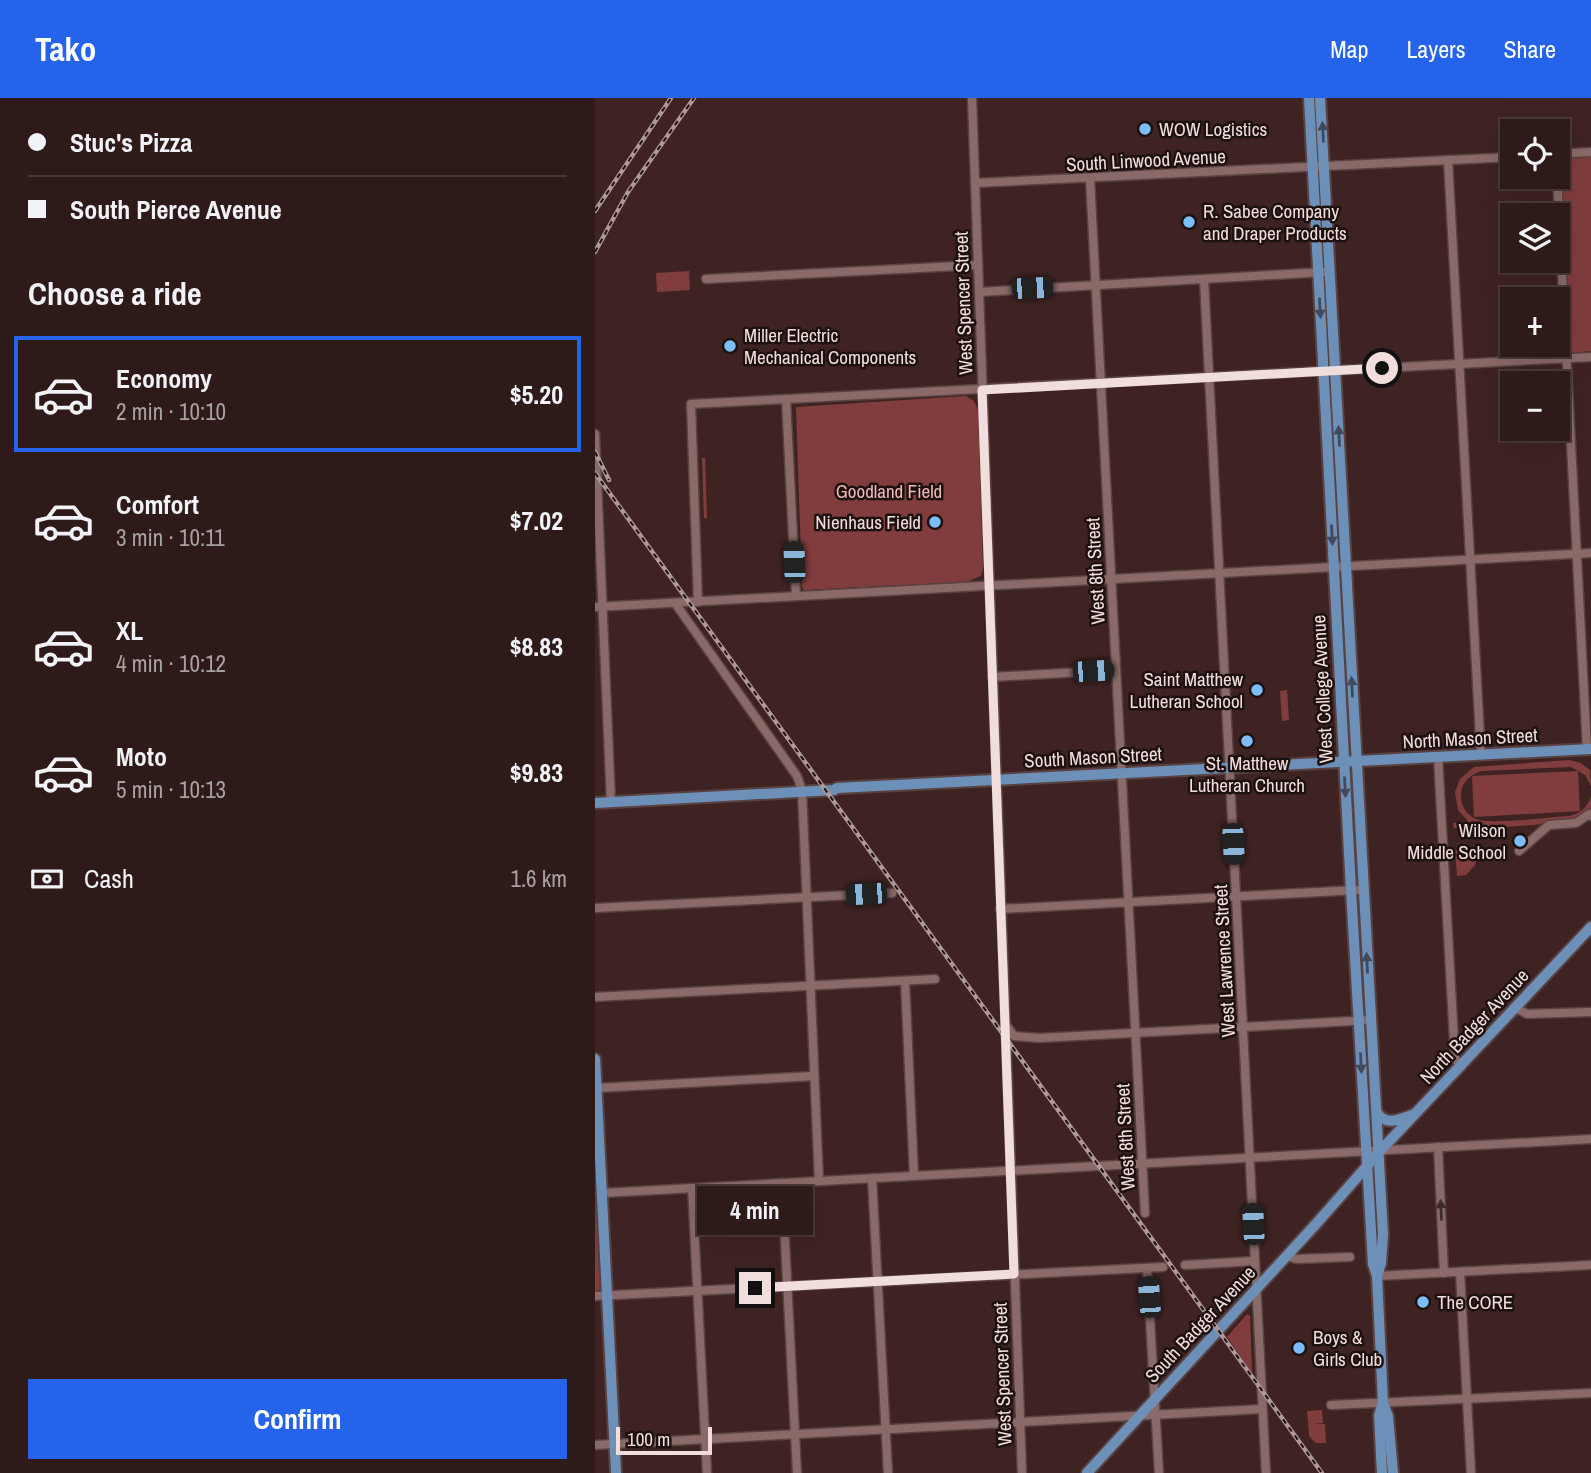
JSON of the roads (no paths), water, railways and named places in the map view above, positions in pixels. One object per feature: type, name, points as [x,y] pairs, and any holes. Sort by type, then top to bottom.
[{"type":"main road","name":"West College Avenue","points":[[1309,98],[1329,245],[1350,761],[1351,890],[1359,1021],[1376,1151],[1383,1234],[1381,1263],[1377,1276]]},
{"type":"main road","name":"West College Avenue","points":[[1320,98],[1316,226],[1323,371],[1340,566]]},
{"type":"main road","points":[[1316,226],[1321,229],[1329,245]]},
{"type":"main road","name":"North Mason Street","points":[[1350,761],[1589,749]]},
{"type":"main road","name":"West College Avenue","points":[[1350,761],[1363,890],[1377,1113],[1376,1151],[1367,1166],[1373,1264],[1377,1276],[1383,1403],[1388,1416],[1393,1473]]},
{"type":"main road","name":"South Mason Street","points":[[595,803],[806,790],[816,786],[833,785],[837,788],[995,781],[1350,761]]},
{"type":"main road","name":"North Badger Avenue","points":[[1376,1151],[1461,1067],[1591,927]]},
{"type":"main road","points":[[595,1059],[616,1473]]},
{"type":"main road","points":[[1377,1113],[1384,1120],[1391,1122],[1415,1114]]},
{"type":"main road","name":"South Badger Avenue","points":[[1087,1473],[1367,1166]]},
{"type":"main road","name":"West College Avenue","points":[[1382,1473],[1379,1415],[1383,1403]]},
{"type":"street","name":"West Spencer Street","points":[[972,98],[1021,1473]]},
{"type":"street","points":[[1570,153],[1591,152]]},
{"type":"street","name":"South Linwood Avenue","points":[[975,183],[1500,158]]},
{"type":"street","points":[[1448,160],[1481,755]]},
{"type":"street","name":"West 8th Street","points":[[1090,179],[1145,1213]]},
{"type":"street","points":[[1558,189],[1589,749]]},
{"type":"street","points":[[706,279],[978,265]]},
{"type":"street","points":[[979,292],[1330,272]]},
{"type":"street","name":"West Lawrence Street","points":[[1204,279],[1266,1473]]},
{"type":"street","points":[[698,601],[691,404],[1591,357]]},
{"type":"street","points":[[786,399],[796,596]]},
{"type":"street","points":[[595,434],[598,607],[611,802]]},
{"type":"street","points":[[598,607],[1591,553]]},
{"type":"street","points":[[675,603],[806,790],[807,897],[818,1181]]},
{"type":"street","points":[[992,677],[1116,670]]},
{"type":"street","points":[[1439,757],[1455,1058],[1461,1067]]},
{"type":"street","points":[[1518,851],[1549,825],[1576,823],[1589,814],[1591,816]]},
{"type":"street","points":[[1000,909],[1363,890]]},
{"type":"street","points":[[595,908],[892,893]]},
{"type":"street","points":[[595,997],[935,979]]},
{"type":"street","points":[[905,981],[913,1176]]},
{"type":"street","points":[[1516,1008],[1523,1013],[1534,1015],[1591,1012]]},
{"type":"street","points":[[1005,1024],[1014,1036],[1039,1038],[1371,1020]]},
{"type":"street","points":[[1006,1039],[1019,1042],[1039,1038]]},
{"type":"street","points":[[597,1088],[814,1076]]},
{"type":"street","points":[[602,1193],[1591,1139]]},
{"type":"street","points":[[1438,1147],[1444,1273]]},
{"type":"street","points":[[873,1178],[888,1473]]},
{"type":"street","points":[[782,1183],[797,1473]]},
{"type":"street","points":[[692,1188],[707,1473]]},
{"type":"street","points":[[1287,1256],[1297,1259],[1350,1257]]},
{"type":"street","points":[[1185,1265],[1255,1261]]},
{"type":"street","points":[[1377,1276],[1591,1265]]},
{"type":"street","points":[[595,1297],[1163,1267]]},
{"type":"street","points":[[1147,1268],[1159,1473]]},
{"type":"street","points":[[1460,1272],[1471,1473]]},
{"type":"street","points":[[1331,1405],[1591,1393]]},
{"type":"street","points":[[595,1445],[1262,1409]]},
{"type":"railway","points":[[595,211],[671,98]]},
{"type":"railway","points":[[595,252],[628,192],[694,98]]},
{"type":"railway","points":[[595,452],[609,480]]},
{"type":"railway","points":[[595,473],[1322,1473]]},
{"type":"place","name":"WOW Logistics","points":[[1145,129]]},
{"type":"place","name":"R. Sabee Company and Draper Products","points":[[1189,222]]},
{"type":"place","name":"Miller Electric Mechanical Components","points":[[730,346]]},
{"type":"place","name":"Nienhaus Field","points":[[935,522]]},
{"type":"place","name":"Saint Matthew Lutheran School","points":[[1257,690]]},
{"type":"place","name":"St. Matthew Lutheran Church","points":[[1247,741]]},
{"type":"place","name":"Wilson Middle School","points":[[1520,841]]},
{"type":"place","name":"The CORE","points":[[1423,1302]]},
{"type":"place","name":"Boys & Girls Club","points":[[1299,1348]]},
{"type":"park label","name":"Goodland Field","points":[[889,491]]}]
